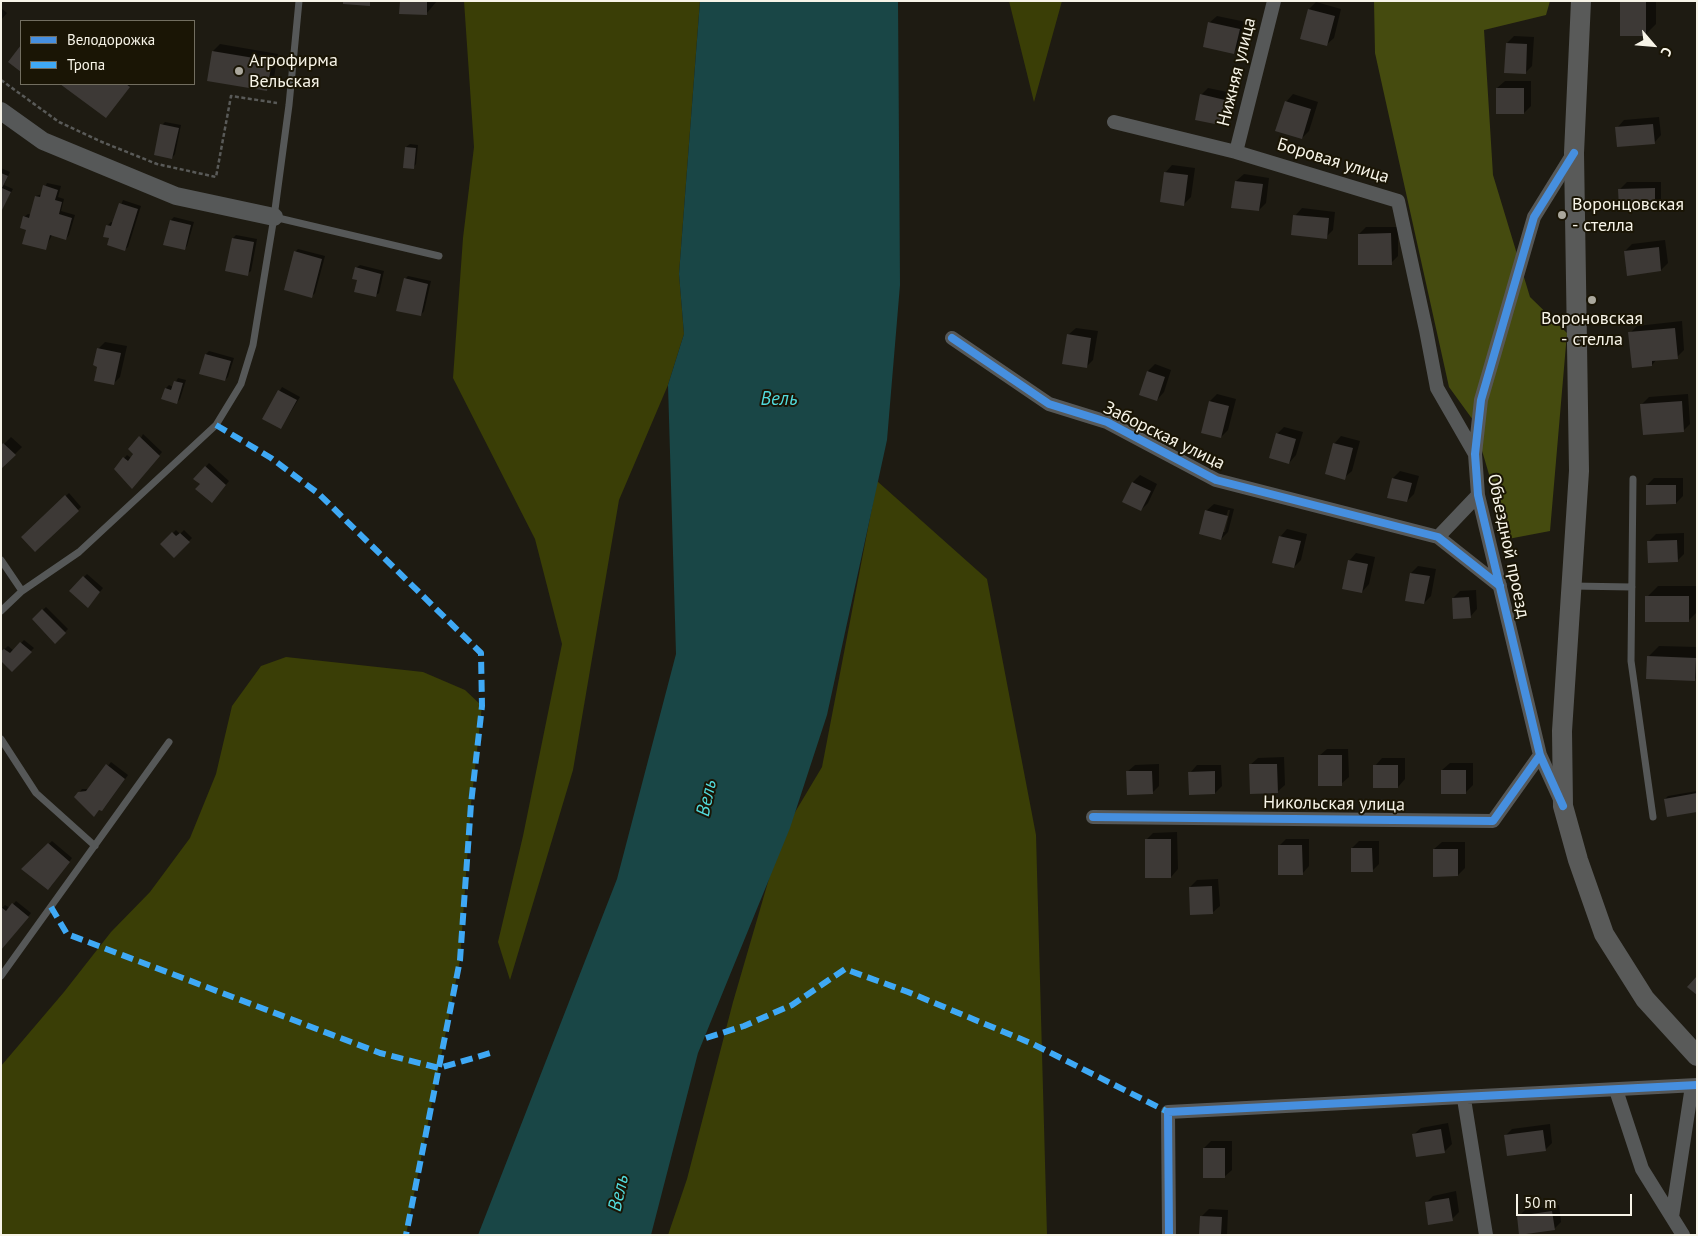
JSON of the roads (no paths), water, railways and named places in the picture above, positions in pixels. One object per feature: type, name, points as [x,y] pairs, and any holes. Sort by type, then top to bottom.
[{"type":"main road","points":[[1581,1],[1574,153],[1580,471],[1562,731],[1564,806],[1578,860],[1604,934],[1645,999],[1697,1056]]},
{"type":"street","name":"Нижняя улица","points":[[1236,152],[1274,1]]},
{"type":"street","points":[[1,112],[43,141],[176,196],[274,217]]},
{"type":"street","name":"Боровая улица","points":[[1114,122],[1236,152],[1398,200],[1426,330],[1436,388],[1475,454]]},
{"type":"street","name":"Объездной проезд","points":[[1564,806],[1540,755],[1478,495],[1475,454],[1481,400],[1534,217],[1574,153]]},
{"type":"street","name":"Заборская улица","points":[[952,338],[1049,404],[1107,422],[1216,480],[1438,537]]},
{"type":"street","points":[[1478,495],[1438,537],[1500,586]]},
{"type":"street","name":"Никольская улица","points":[[1093,817],[1493,821],[1540,755]]},
{"type":"street","points":[[1169,1235],[1168,1112],[1694,1086],[1672,1217]]},
{"type":"street","points":[[1616,1090],[1642,1169],[1683,1235]]},
{"type":"street","points":[[1464,1098],[1486,1235]]},
{"type":"lane","points":[[1,611],[22,591],[79,552],[216,425],[241,384],[254,345],[274,217],[289,105],[298,1]]},
{"type":"lane","points":[[274,217],[439,256]]},
{"type":"lane","points":[[1633,479],[1631,661],[1653,816]]},
{"type":"lane","points":[[1,560],[22,591]]},
{"type":"lane","points":[[1572,586],[1632,587]]},
{"type":"lane","points":[[1,739],[36,793],[95,846]]},
{"type":"lane","points":[[1,976],[169,742]]},
{"type":"water","name":"Вель","points":[[700,1],[898,1],[900,285],[887,440],[827,715],[790,828],[698,1053],[651,1235],[478,1235],[617,879],[676,654],[668,385],[684,334],[679,274]]},
{"type":"place","name":"Агрофирма Вельская","points":[[239,71]]},
{"type":"place","name":"Воронцовская - стелла","points":[[1562,215]]},
{"type":"place","name":"Вороновская - стелла","points":[[1592,300]]}]
